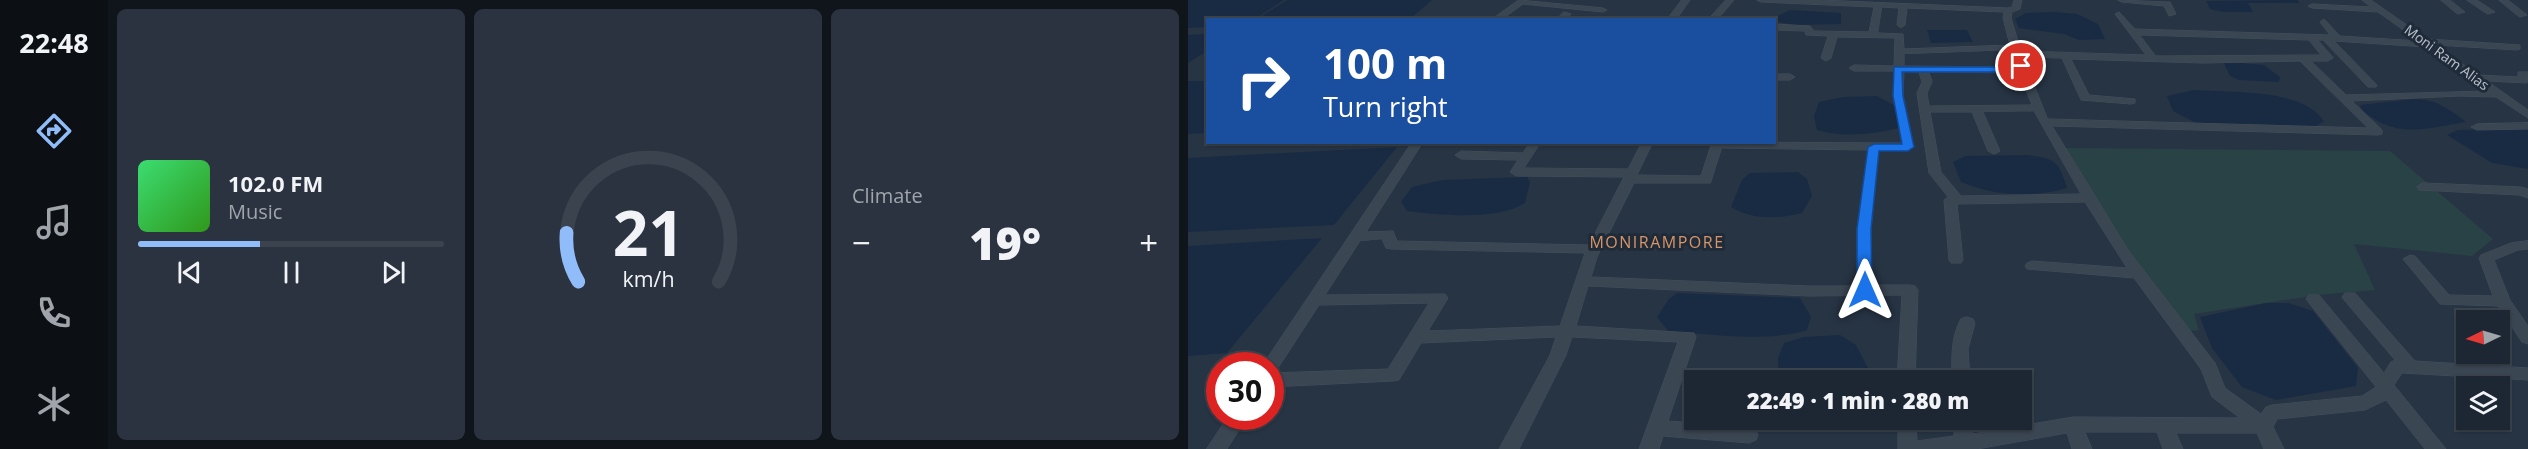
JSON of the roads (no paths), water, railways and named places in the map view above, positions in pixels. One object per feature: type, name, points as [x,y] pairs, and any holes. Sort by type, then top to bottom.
[{"type":"street","points":[[1672,18],[1686,0]]},
{"type":"street","points":[[1714,18],[1730,0]]},
{"type":"street","points":[[1761,0],[1864,3],[1903,7],[1929,4],[2013,5],[2007,18],[2022,70],[2044,122],[2138,274],[2209,367],[2218,392],[2263,426],[2274,449]]},
{"type":"street","points":[[2122,0],[2167,4],[2172,14]]},
{"type":"street","name":"Moni Ram Alias","points":[[2366,0],[2528,115]]},
{"type":"street","points":[[2445,0],[2461,12]]},
{"type":"street","points":[[2471,0],[2491,12]]},
{"type":"street","points":[[2503,0],[2523,15]]},
{"type":"street","points":[[1498,18],[1523,1],[1603,10]]},
{"type":"street","points":[[1874,36],[1878,6]]},
{"type":"street","points":[[2312,6],[2380,10]]},
{"type":"street","points":[[1900,26],[1903,7]]},
{"type":"street","points":[[2119,14],[2153,58]]},
{"type":"street","points":[[2324,22],[2337,38]]},
{"type":"street","points":[[1757,144],[1908,147],[1898,96],[1897,69],[1900,36],[1833,34],[1776,27]]},
{"type":"street","points":[[2133,32],[2337,38],[2517,47]]},
{"type":"street","points":[[1826,58],[1833,34]]},
{"type":"street","points":[[1898,52],[2016,51],[2202,60],[2328,58],[2312,38]]},
{"type":"street","points":[[2326,38],[2372,85]]},
{"type":"street","points":[[2065,55],[2085,98],[2131,100]]},
{"type":"street","points":[[2044,122],[2378,132],[2302,58]]},
{"type":"street","points":[[1854,68],[2022,70]]},
{"type":"street","points":[[1923,69],[1927,82],[1922,93],[1935,173],[1958,200]]},
{"type":"street","points":[[2475,78],[2527,80],[2521,74],[2528,75]]},
{"type":"street","points":[[1776,77],[1790,77]]},
{"type":"street","points":[[2343,98],[2459,93],[2498,94]]},
{"type":"street","points":[[1925,110],[2038,108]]},
{"type":"street","points":[[1977,110],[1994,151]]},
{"type":"street","points":[[2477,127],[2528,126]]},
{"type":"street","points":[[1280,352],[1417,144]]},
{"type":"street","points":[[1535,144],[1516,172],[1706,180],[1718,144]]},
{"type":"street","points":[[1509,449],[1558,355],[1594,249],[1647,144]]},
{"type":"street","points":[[1865,290],[1864,229],[1874,147]]},
{"type":"street","points":[[1461,155],[1527,157]]},
{"type":"street","points":[[2423,187],[2521,191],[2528,194]]},
{"type":"street","points":[[1956,260],[1950,200],[2090,198]]},
{"type":"street","points":[[1356,237],[1388,234],[1390,245],[1594,249]]},
{"type":"street","points":[[2528,245],[2516,246],[2486,258],[2503,301],[2528,338]]},
{"type":"street","points":[[2410,259],[2445,300],[2503,301]]},
{"type":"street","points":[[2032,266],[2138,274]]},
{"type":"street","points":[[1582,281],[1809,291],[1910,290],[1906,370]]},
{"type":"street","points":[[2350,297],[2411,367]]},
{"type":"street","points":[[1284,379],[1393,375],[1440,298],[1315,300]]},
{"type":"street","points":[[2314,299],[2436,449]]},
{"type":"street","points":[[1961,370],[1960,349],[1967,323]]},
{"type":"street","points":[[1416,337],[1566,331],[1688,338],[1649,449]]},
{"type":"street","points":[[2263,426],[2272,412],[2365,403],[2380,395],[2397,366],[2528,374]]},
{"type":"street","points":[[1913,449],[1964,443],[2073,424],[2263,426]]},
{"type":"street","points":[[2073,424],[2082,449]]},
{"type":"street","points":[[2163,424],[2173,449]]},
{"type":"street","points":[[1657,428],[1749,435]]},
{"type":"street","points":[[1217,449],[1229,430]]},
{"type":"street","points":[[1907,430],[1908,449]]},
{"type":"street","points":[[1963,430],[1964,443]]},
{"type":"water","points":[[1188,0],[1284,0],[1257,18],[1206,18],[1206,27],[1188,28]]},
{"type":"water","points":[[1287,0],[1432,0],[1411,18],[1259,18]]},
{"type":"water","points":[[2297,0],[2300,3],[2248,3],[2253,12],[2224,12],[2210,9],[2206,1]]},
{"type":"water","points":[[1790,10],[1841,13],[1841,24],[1794,25],[1778,22],[1778,16]]},
{"type":"water","points":[[2026,13],[2077,14],[2098,24],[2105,39],[2079,40],[2064,34],[2019,28],[2015,19]]},
{"type":"water","points":[[1927,30],[1967,30],[1973,42],[1931,43]]},
{"type":"water","points":[[1206,34],[1206,52],[1188,63],[1188,35]]},
{"type":"water","points":[[2224,63],[2264,65],[2280,77],[2279,82],[2239,80],[2230,76]]},
{"type":"water","points":[[1188,81],[1206,81],[1206,133],[1188,134]]},
{"type":"water","points":[[2195,90],[2246,92],[2283,97],[2314,110],[2324,121],[2316,126],[2196,123],[2173,111],[2167,96]]},
{"type":"water","points":[[1877,96],[1899,108],[1900,128],[1859,134],[1838,134],[1817,130],[1814,116],[1819,102],[1843,97]]},
{"type":"water","points":[[2414,99],[2436,103],[2466,122],[2430,128],[2395,128],[2369,115],[2360,105]]},
{"type":"water","points":[[2528,129],[2528,169],[2492,163],[2447,135],[2458,130]]},
{"type":"water","points":[[1397,147],[1334,225],[1188,232],[1188,158]]},
{"type":"water","points":[[2028,155],[2045,158],[2055,163],[2067,188],[2041,193],[2000,193],[1961,182],[1953,162],[1965,156]]},
{"type":"water","points":[[1798,172],[1807,179],[1812,196],[1802,213],[1766,217],[1748,214],[1731,207],[1742,180],[1750,173]]},
{"type":"water","points":[[1527,177],[1530,182],[1525,203],[1499,212],[1468,215],[1420,213],[1407,211],[1401,202],[1412,187],[1442,180]]},
{"type":"water","points":[[1322,238],[1228,352],[1206,352],[1206,355],[1188,356],[1188,246]]},
{"type":"water","points":[[1677,293],[1800,298],[1811,317],[1807,330],[1773,336],[1756,337],[1668,331],[1657,317],[1669,299]]},
{"type":"water","points":[[2266,303],[2288,303],[2313,311],[2358,368],[2356,386],[2276,400],[2242,387],[2212,348],[2200,317]]},
{"type":"water","points":[[1840,335],[1856,345],[1867,370],[1779,370],[1778,358],[1784,343],[1804,337]]},
{"type":"district","name":"MONIRAMPORE","points":[[1657,242]]}]
